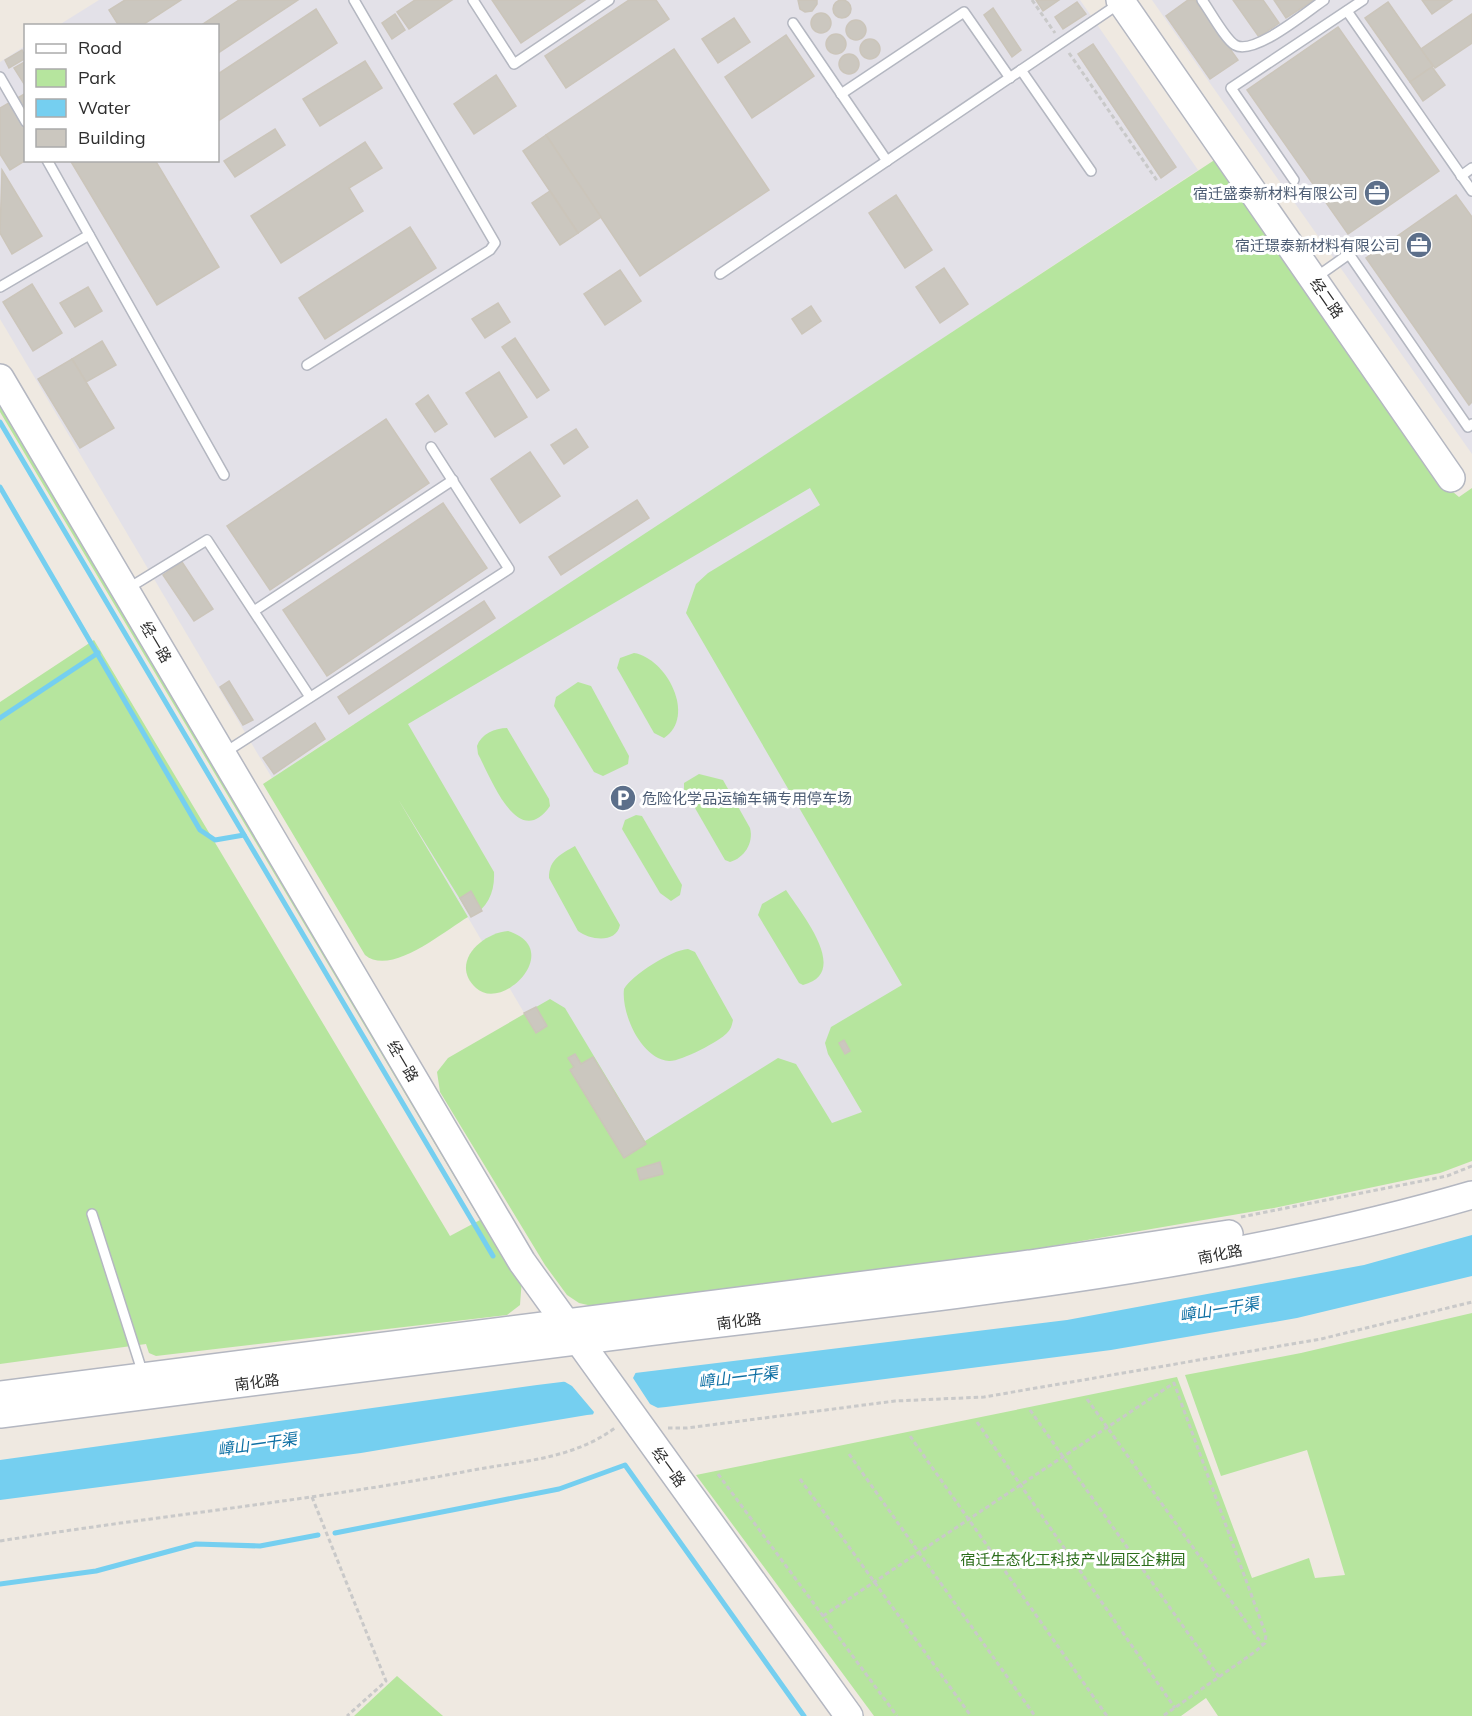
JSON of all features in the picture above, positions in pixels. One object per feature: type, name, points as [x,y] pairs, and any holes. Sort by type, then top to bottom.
[{"type":"main road","name":"经二路","points":[[1121,1],[1451,478]]},
{"type":"main road","name":"经一路","points":[[0,378],[522,1262],[849,1716]]},
{"type":"main road","name":"南化路","points":[[0,1395],[144,1377],[579,1342],[1305,1221],[1472,1177]]},
{"type":"main road","name":"南化路","points":[[0,1414],[579,1342],[1173,1263],[1311,1236],[1472,1195]]},
{"type":"lane","points":[[308,365],[490,250],[495,243],[354,0]]},
{"type":"lane","points":[[473,0],[514,64],[609,0]]},
{"type":"lane","points":[[1202,0],[1233,44],[1245,49],[1257,45],[1324,0]]},
{"type":"lane","points":[[1294,180],[1232,88],[1363,0]]},
{"type":"lane","points":[[720,274],[1121,1]]},
{"type":"lane","points":[[1347,11],[1472,191]]},
{"type":"lane","points":[[842,94],[964,12],[1010,78]]},
{"type":"lane","points":[[794,23],[887,161]]},
{"type":"lane","points":[[1022,70],[1091,171]]},
{"type":"lane","points":[[0,77],[24,119]]},
{"type":"lane","points":[[48,162],[224,475]]},
{"type":"lane","points":[[1461,176],[1472,168]]},
{"type":"lane","points":[[0,287],[89,234]]},
{"type":"lane","points":[[1313,279],[1349,254],[1471,428]]},
{"type":"lane","points":[[222,754],[509,568],[431,447]]},
{"type":"lane","points":[[254,611],[453,480]]},
{"type":"lane","points":[[125,591],[207,540],[310,697]]},
{"type":"lane","points":[[92,1214],[144,1377]]},
{"type":"path","points":[[1032,0],[1158,182]]},
{"type":"path","points":[[0,1541],[125,1521],[182,1516],[312,1497],[554,1457],[636,1421],[687,1428],[895,1401],[984,1397],[1321,1339],[1472,1302]]},
{"type":"path","points":[[823,1616],[1174,1383],[1266,1635],[1262,1645],[1163,1716]]},
{"type":"path","points":[[1087,1399],[1262,1645]]},
{"type":"path","points":[[1030,1410],[1219,1677]]},
{"type":"path","points":[[977,1422],[1175,1708]]},
{"type":"path","points":[[910,1436],[1107,1716]]},
{"type":"path","points":[[849,1454],[1035,1716]]},
{"type":"path","points":[[718,1474],[897,1716]]},
{"type":"path","points":[[800,1479],[971,1716]]},
{"type":"path","points":[[312,1497],[386,1681],[348,1716]]},
{"type":"shaded area","points":[[99,0],[1080,0],[1198,170],[784,443],[1124,1017],[632,1196],[354,724],[272,778],[0,319],[0,62],[24,47],[24,162],[219,162],[219,24],[61,24]]},
{"type":"shaded area","points":[[1152,0],[1472,0],[1472,454],[1212,86]]},
{"type":"green space","points":[[1216,159],[1441,482],[1459,497],[1472,488],[1472,1161],[1440,1173],[1274,1208],[1011,1253],[592,1306],[579,1303],[567,1295],[545,1265],[440,1092],[437,1072],[448,1058],[550,999],[565,1008],[645,1141],[778,1058],[796,1064],[832,1123],[862,1112],[828,1054],[825,1043],[831,1027],[902,985],[686,613],[696,584],[708,573],[820,505],[810,488],[408,724],[494,872],[492,892],[486,904],[471,917],[398,799],[468,917],[417,950],[389,960],[376,960],[365,955],[263,784]]},
{"type":"green space","points":[[0,398],[522,1278],[520,1305],[507,1315],[156,1356],[149,1353],[146,1344],[0,1364],[0,702],[94,640],[450,1236],[480,1220],[0,412]]},
{"type":"green space","points":[[634,653],[646,657],[657,665],[673,689],[678,716],[673,728],[664,738],[654,733],[617,668],[620,658]]},
{"type":"green space","points":[[578,682],[591,686],[629,756],[628,764],[603,776],[594,772],[554,706],[556,697]]},
{"type":"green space","points":[[507,728],[549,799],[550,806],[538,818],[527,821],[517,816],[507,806],[478,754],[477,746],[485,735]]},
{"type":"green space","points":[[699,774],[723,780],[750,828],[751,839],[747,849],[740,857],[730,862],[725,860],[684,789],[684,783]]},
{"type":"green space","points":[[636,815],[642,816],[682,885],[680,895],[671,901],[660,893],[622,829],[625,820]]},
{"type":"green space","points":[[575,846],[620,925],[618,931],[608,938],[589,937],[578,931],[549,878],[554,862]]},
{"type":"green space","points":[[786,890],[818,941],[823,955],[823,968],[817,978],[803,985],[799,983],[758,915],[762,904]]},
{"type":"green space","points":[[508,931],[524,940],[531,951],[530,964],[524,976],[513,986],[500,992],[487,993],[476,988],[469,978],[466,969],[467,960],[479,943],[488,937]]},
{"type":"green space","points":[[688,949],[695,952],[733,1020],[728,1031],[717,1041],[690,1055],[669,1061],[650,1052],[635,1033],[626,1010],[624,989],[628,983],[653,964],[681,950]]},
{"type":"green space","name":"宿迁生态化工科技产业园区企耕园","points":[[1472,1313],[1472,1716],[1218,1716],[1206,1698],[1181,1716],[874,1716],[696,1475],[1177,1377],[1252,1578],[1309,1558],[1315,1578],[1345,1575],[1307,1450],[1221,1476],[1185,1375],[1301,1353]]},
{"type":"green space","points":[[397,1676],[443,1716],[354,1716]]},
{"type":"water","name":"嶂山一干渠","points":[[1472,1235],[1472,1276],[1297,1318],[1111,1350],[587,1415],[361,1453],[0,1500],[0,1460],[537,1385],[1067,1320],[1364,1265]]},
{"type":"pier","points":[[637,1370],[633,1378],[650,1404],[664,1411],[592,1417],[594,1412],[572,1386],[560,1379]]},
{"type":"building","points":[[125,0],[181,0],[144,24],[118,24],[109,10]]},
{"type":"building","points":[[239,0],[298,0],[219,52],[219,24],[203,24]]},
{"type":"building","points":[[415,0],[452,0],[409,29],[397,12]]},
{"type":"building","points":[[492,0],[585,0],[521,43]]},
{"type":"building","points":[[629,0],[656,0],[669,19],[566,88],[545,56]]},
{"type":"building","points":[[798,0],[817,0],[817,4],[812,11],[805,12],[800,9]]},
{"type":"building","points":[[838,0],[846,0],[851,5],[849,16],[838,18],[833,13],[833,5]]},
{"type":"building","points":[[1036,0],[1059,0],[1043,11]]},
{"type":"building","points":[[1188,0],[1195,0],[1238,60],[1210,79],[1166,16]]},
{"type":"building","points":[[1233,0],[1263,0],[1279,23],[1259,37]]},
{"type":"building","points":[[1274,0],[1314,0],[1286,18]]},
{"type":"building","points":[[1422,0],[1452,0],[1432,14]]},
{"type":"building","points":[[1077,2],[1086,14],[1063,29],[1055,17]]},
{"type":"building","points":[[1388,2],[1433,66],[1410,82],[1365,18]]},
{"type":"building","points":[[993,8],[1021,50],[1012,57],[984,15]]},
{"type":"building","points":[[316,9],[337,43],[219,120],[219,73]]},
{"type":"building","points":[[821,13],[828,16],[831,23],[828,30],[821,33],[814,30],[811,23],[814,16]]},
{"type":"building","points":[[395,14],[405,30],[392,39],[382,23]]},
{"type":"building","points":[[1472,14],[1472,43],[1435,68],[1421,49]]},
{"type":"building","points":[[734,18],[750,42],[718,63],[702,39]]},
{"type":"building","points":[[856,20],[863,23],[866,30],[863,37],[856,40],[849,37],[846,30],[849,23]]},
{"type":"building","points":[[1338,27],[1439,171],[1348,234],[1247,90]]},
{"type":"building","points":[[836,34],[843,37],[846,44],[843,51],[836,54],[829,51],[826,44],[829,37]]},
{"type":"building","points":[[786,35],[814,76],[752,118],[725,77]]},
{"type":"building","points":[[870,39],[877,42],[880,49],[877,56],[870,59],[863,56],[860,49],[863,42]]},
{"type":"building","points":[[1093,44],[1176,167],[1161,178],[1078,54]]},
{"type":"building","points":[[674,49],[769,190],[640,276],[546,135]]},
{"type":"building","points":[[22,50],[24,54],[24,59],[9,68],[5,60]]},
{"type":"building","points":[[849,54],[856,57],[859,64],[856,71],[849,74],[842,71],[839,64],[842,57]]},
{"type":"building","points":[[365,61],[382,88],[320,126],[303,99]]},
{"type":"building","points":[[24,62],[24,84],[14,68]]},
{"type":"building","points":[[1432,67],[1445,85],[1423,101],[1410,82]]},
{"type":"building","points":[[496,75],[516,106],[474,134],[454,104]]},
{"type":"building","points":[[24,94],[24,161],[10,170],[0,154],[0,108]]},
{"type":"building","points":[[275,129],[285,145],[235,177],[224,161]]},
{"type":"building","points":[[546,135],[601,217],[578,233],[523,151]]},
{"type":"building","points":[[365,142],[382,168],[349,188],[363,211],[281,263],[251,216]]},
{"type":"building","points":[[71,162],[156,162],[219,267],[157,305]]},
{"type":"building","points":[[2,170],[42,236],[12,254],[0,233]]},
{"type":"building","points":[[550,191],[578,233],[560,245],[532,203]]},
{"type":"building","points":[[896,195],[932,250],[905,268],[869,213]]},
{"type":"building","points":[[1456,195],[1472,217],[1472,402],[1469,405],[1366,258]]},
{"type":"building","points":[[410,227],[436,268],[325,339],[299,298]]},
{"type":"building","points":[[944,268],[968,304],[940,323],[916,287]]},
{"type":"building","points":[[620,270],[641,301],[605,325],[584,294]]},
{"type":"building","points":[[32,284],[62,333],[33,351],[3,302]]},
{"type":"building","points":[[88,287],[102,311],[75,327],[60,303]]},
{"type":"building","points":[[498,303],[510,322],[485,338],[472,319]]},
{"type":"building","points":[[811,306],[821,321],[802,334],[792,319]]},
{"type":"building","points":[[515,338],[549,390],[537,398],[502,347]]},
{"type":"building","points":[[102,341],[116,365],[86,382],[72,359]]},
{"type":"building","points":[[72,359],[114,428],[80,448],[38,379]]},
{"type":"building","points":[[499,372],[527,417],[495,437],[466,393]]},
{"type":"building","points":[[428,395],[447,424],[435,432],[416,404]]},
{"type":"building","points":[[386,419],[429,483],[270,590],[227,526]]},
{"type":"building","points":[[576,429],[588,447],[564,464],[551,445]]},
{"type":"building","points":[[530,452],[560,496],[520,523],[491,479]]},
{"type":"building","points":[[637,500],[649,518],[561,575],[549,557]]},
{"type":"building","points":[[443,503],[487,568],[327,676],[283,610]]},
{"type":"building","points":[[182,562],[213,609],[194,621],[163,575]]},
{"type":"building","points":[[484,601],[495,618],[349,714],[338,697]]},
{"type":"building","points":[[229,681],[253,720],[243,725],[220,687]]},
{"type":"building","points":[[315,723],[325,739],[274,774],[263,758]]},
{"type":"building","points":[[471,891],[482,911],[471,917],[460,898]]},
{"type":"building","points":[[536,1007],[547,1026],[536,1033],[524,1013]]},
{"type":"building","points":[[844,1040],[850,1051],[845,1054],[839,1043]]},
{"type":"building","points":[[575,1054],[581,1064],[593,1057],[646,1144],[624,1158],[570,1070],[574,1067],[568,1058]]},
{"type":"building","points":[[660,1162],[663,1174],[640,1180],[637,1169]]},
{"type":"waterway","points":[[0,422],[493,1256]]},
{"type":"waterway","points":[[0,487],[200,830],[215,840],[244,835]]},
{"type":"waterway","points":[[0,718],[98,653]]},
{"type":"waterway","points":[[335,1533],[559,1489],[625,1465],[804,1716]]},
{"type":"waterway","points":[[0,1584],[96,1571],[196,1544],[260,1546],[318,1535]]},
{"type":"place","name":"宿迁盛泰新材料有限公司","points":[[1377,193]]},
{"type":"place","name":"宿迁璟泰新材料有限公司","points":[[1419,245]]},
{"type":"place","name":"危险化学品运输车辆专用停车场","points":[[623,798]]}]
